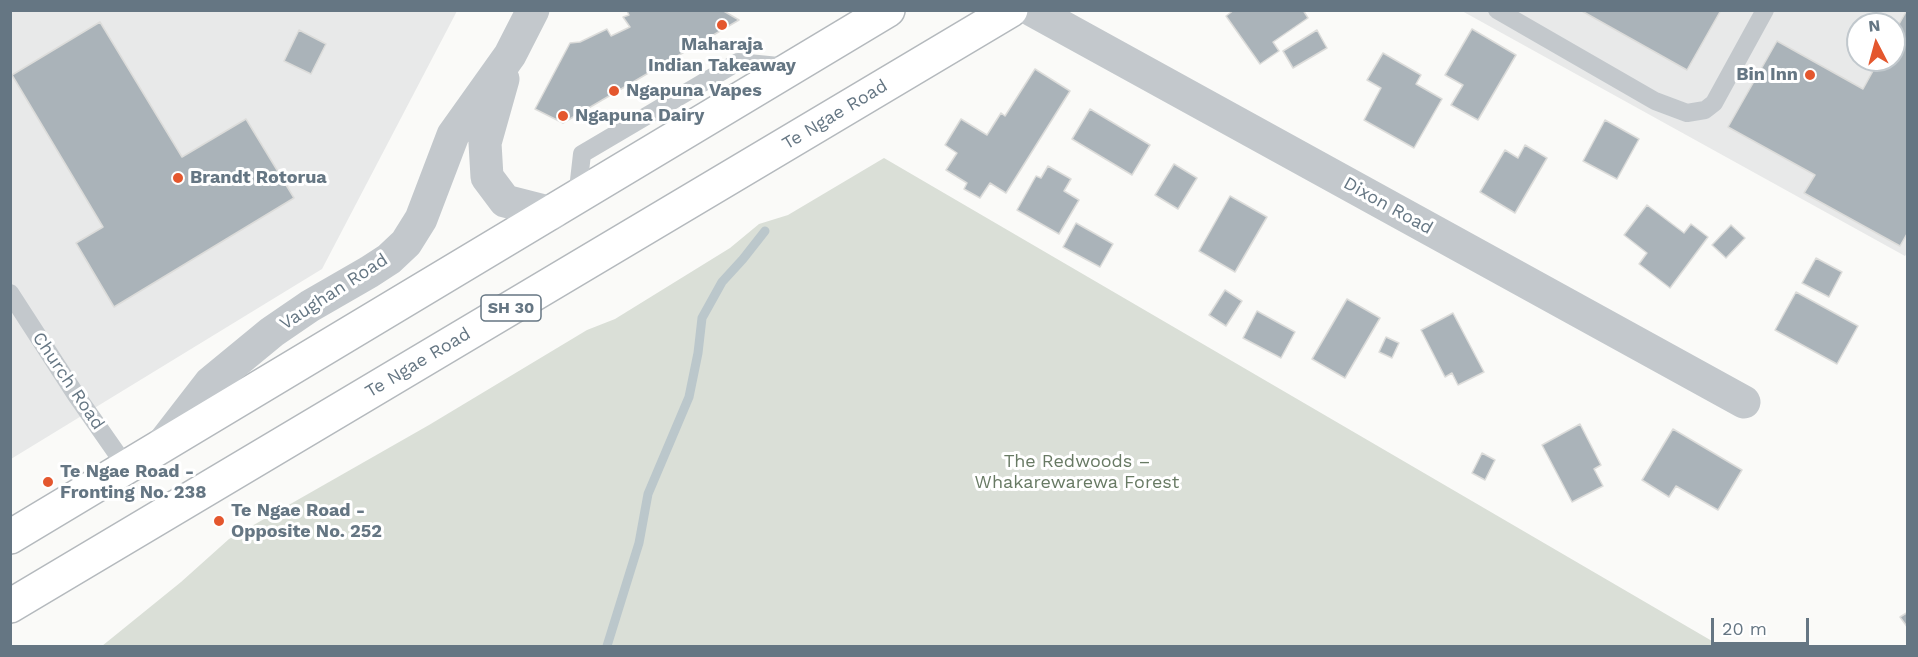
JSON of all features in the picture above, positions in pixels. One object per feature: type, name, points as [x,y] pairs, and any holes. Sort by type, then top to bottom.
[{"type":"highway","points":[[10,537],[888,10]]},
{"type":"highway","name":"Te Ngae Road","points":[[10,606],[1011,10]]},
{"type":"street","name":"Vaughan Road","points":[[162,445],[210,383],[272,332],[310,306],[389,259],[406,243],[422,219],[453,135],[510,55],[533,10]]},
{"type":"street","name":"Dixon Road","points":[[1032,10],[1744,402]]},
{"type":"street","name":"Vaughan Road","points":[[510,55],[485,143],[488,177],[505,201],[564,206]]},
{"type":"lane","points":[[1497,10],[1655,101],[1687,112],[1705,110],[1714,103],[1765,10]]},
{"type":"lane","name":"Church Road","points":[[10,293],[76,395],[127,468]]},
{"type":"shaded area","points":[[11,11],[457,11],[322,269],[11,459]]},
{"type":"shaded area","points":[[1462,11],[1907,11],[1908,251],[1905,256]]},
{"type":"green space","name":"The Redwoods – Whakarewarewa Forest","points":[[884,158],[1722,646],[102,646],[181,582],[229,539],[429,425],[587,330],[615,319],[730,248],[759,224],[788,215]]},
{"type":"building","points":[[722,10],[739,20],[563,123],[535,109],[570,43],[580,42],[607,29],[611,36],[630,27],[623,17],[629,15],[627,11]]},
{"type":"building","points":[[1234,10],[1303,10],[1308,18],[1273,42],[1279,51],[1260,64],[1226,16]]},
{"type":"building","points":[[1580,10],[1721,10],[1687,70]]},
{"type":"building","points":[[1907,10],[1908,232],[1900,246],[1804,193],[1815,175],[1728,127],[1777,41],[1863,89],[1872,72],[1906,72]]},
{"type":"building","name":"Brandt Rotorua","points":[[100,22],[182,157],[246,119],[294,198],[114,307],[76,243],[103,227],[12,75]]},
{"type":"building","points":[[1472,29],[1516,55],[1478,120],[1451,105],[1463,85],[1445,75]]},
{"type":"building","points":[[299,30],[326,44],[311,74],[284,61]]},
{"type":"building","points":[[1317,30],[1327,48],[1293,68],[1283,51]]},
{"type":"building","points":[[1383,53],[1421,75],[1416,84],[1442,99],[1414,148],[1364,120],[1381,88],[1367,80]]},
{"type":"building","points":[[1035,69],[1070,91],[1006,193],[990,183],[980,198],[964,189],[967,183],[946,170],[957,153],[945,145],[961,119],[987,135],[1001,113],[1005,116]]},
{"type":"building","points":[[1090,109],[1150,145],[1132,175],[1072,139]]},
{"type":"building","points":[[1605,120],[1639,139],[1617,179],[1583,161]]},
{"type":"building","points":[[1525,145],[1547,158],[1515,213],[1480,192],[1505,150],[1518,158]]},
{"type":"building","points":[[1174,164],[1197,178],[1178,209],[1155,195]]},
{"type":"building","points":[[1048,166],[1071,179],[1064,191],[1079,200],[1059,234],[1017,210],[1036,176],[1041,178]]},
{"type":"building","points":[[1230,196],[1267,217],[1235,272],[1199,251]]},
{"type":"building","points":[[1647,205],[1684,233],[1691,224],[1708,237],[1670,288],[1639,264],[1647,253],[1624,235]]},
{"type":"building","points":[[1076,223],[1113,244],[1100,267],[1063,247]]},
{"type":"building","points":[[1731,225],[1745,238],[1726,258],[1712,245]]},
{"type":"building","points":[[1816,258],[1842,272],[1829,297],[1802,283]]},
{"type":"building","points":[[1225,290],[1242,301],[1226,326],[1209,315]]},
{"type":"building","points":[[1796,292],[1858,326],[1837,364],[1775,330]]},
{"type":"building","points":[[1347,299],[1380,318],[1345,378],[1312,359]]},
{"type":"building","points":[[1257,311],[1295,332],[1281,358],[1243,338]]},
{"type":"building","points":[[1453,313],[1484,372],[1458,385],[1452,373],[1445,377],[1421,330]]},
{"type":"building","points":[[1386,337],[1399,343],[1392,358],[1379,352]]},
{"type":"building","points":[[1580,424],[1601,465],[1594,469],[1603,486],[1572,502],[1542,445]]},
{"type":"building","points":[[1673,429],[1742,470],[1718,510],[1676,486],[1669,497],[1642,480]]},
{"type":"building","points":[[1482,453],[1495,460],[1485,480],[1472,473]]},
{"type":"building","points":[[1908,612],[1908,628],[1900,617]]},
{"type":"waterway","points":[[607,646],[639,543],[648,494],[689,397],[702,318],[722,282],[765,231]]},
{"type":"place","name":"Maharaja Indian Takeaway","points":[[722,25]]},
{"type":"place","name":"Bin Inn","points":[[1810,75]]},
{"type":"place","name":"Ngapuna Vapes","points":[[614,91]]},
{"type":"place","name":"Ngapuna Dairy","points":[[563,116]]},
{"type":"place","name":"Brandt Rotorua","points":[[178,178]]},
{"type":"place","name":"Te Ngae Road - Fronting No. 238","points":[[48,482]]},
{"type":"place","name":"Te Ngae Road - Opposite No. 252","points":[[219,521]]}]
